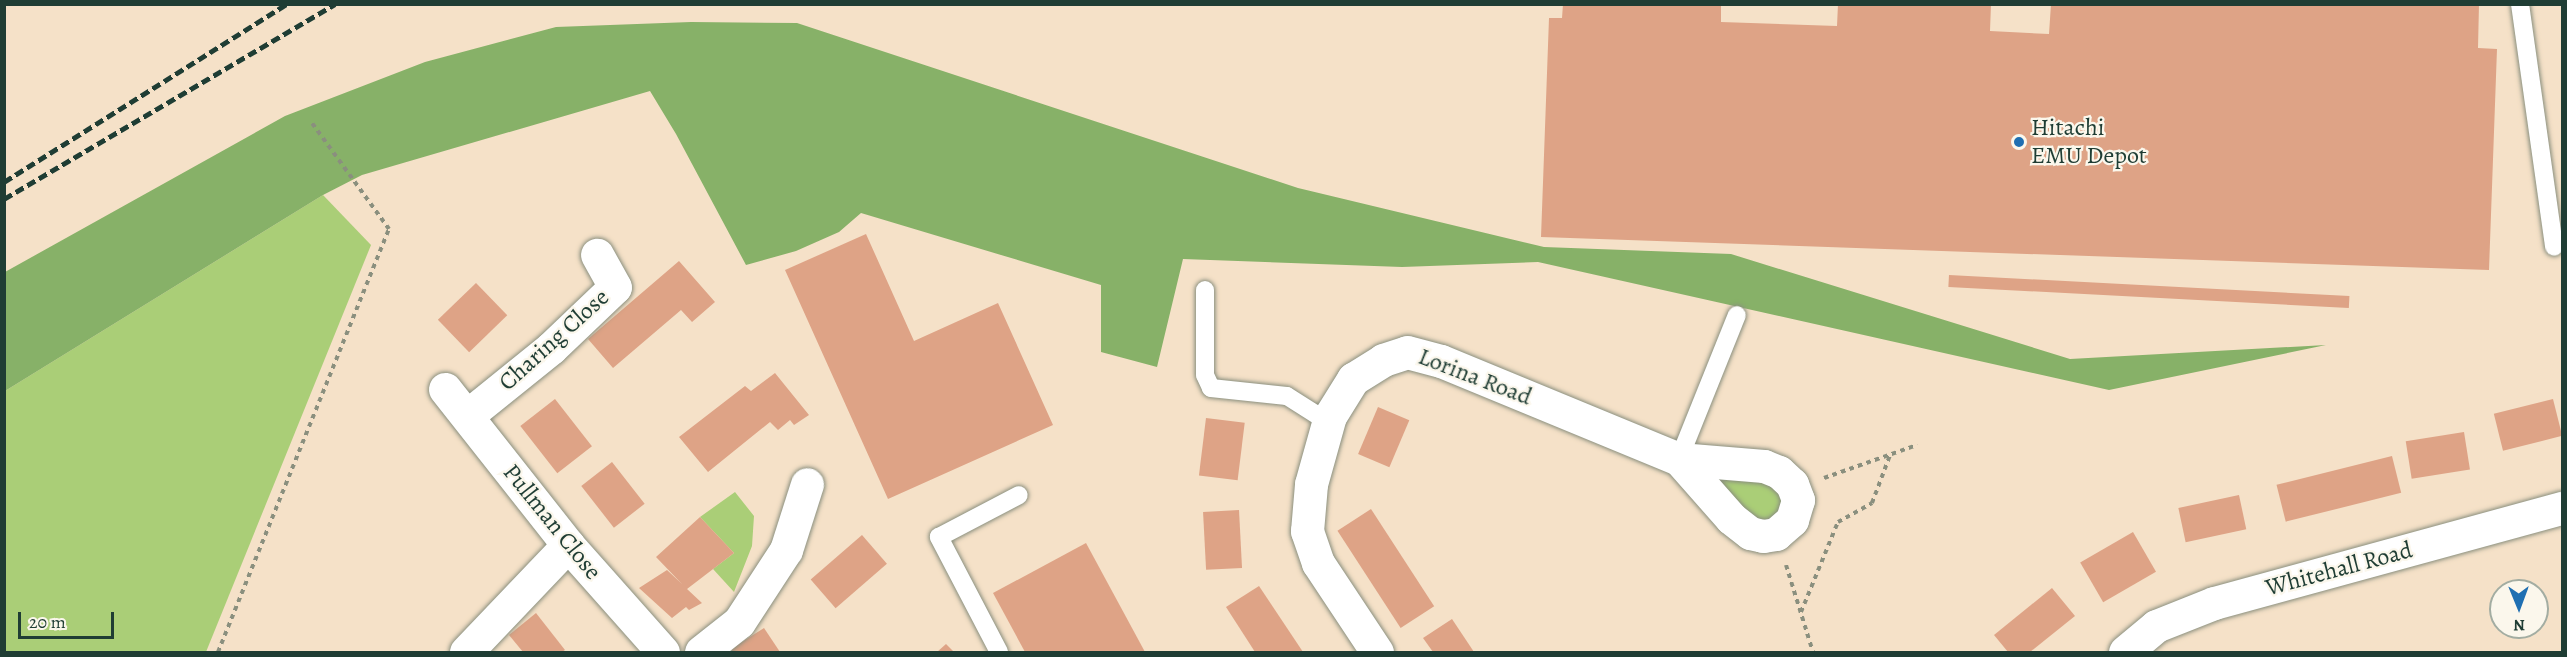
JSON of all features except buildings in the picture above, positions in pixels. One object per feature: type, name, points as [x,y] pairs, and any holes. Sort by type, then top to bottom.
[{"type":"street","name":"Charing Close","points":[[468,415],[551,348],[615,287],[597,255]]},
{"type":"street","name":"Lorina Road","points":[[1377,652],[1318,563],[1307,531],[1311,484],[1328,422],[1353,379],[1383,360],[1407,352],[1441,361],[1678,459],[1764,466],[1779,472],[1794,488]]},
{"type":"street","name":"Pullman Close","points":[[446,389],[568,545],[663,652]]},
{"type":"street","name":"Lorina Road","points":[[1678,459],[1731,518],[1750,533],[1763,536],[1776,534]]},
{"type":"street","points":[[701,652],[738,622],[786,550],[807,484]]},
{"type":"street","points":[[1776,534],[1792,520],[1798,500],[1794,488]]},
{"type":"street","name":"Whitehall Road","points":[[2125,652],[2161,639],[2214,603],[2562,508]]},
{"type":"street","points":[[466,652],[568,545]]},
{"type":"lane","points":[[2520,4],[2554,247]]},
{"type":"lane","points":[[1205,290],[1205,375],[1211,388],[1287,396],[1328,422]]},
{"type":"lane","points":[[1678,459],[1737,315]]},
{"type":"lane","points":[[999,652],[939,537],[1019,495]]},
{"type":"path","points":[[218,652],[389,229],[312,123]]},
{"type":"path","points":[[1794,488],[1917,445]]},
{"type":"path","points":[[1801,612],[1838,522],[1872,503],[1890,455]]},
{"type":"path","points":[[1776,534],[1814,652]]},
{"type":"green space","points":[[691,22],[797,23],[1298,188],[1544,247],[1731,254],[2070,359],[2326,345],[2109,390],[1538,262],[1402,267],[1183,259],[1157,367],[1101,352],[1101,285],[861,213],[839,232],[796,251],[746,265],[676,134],[650,91],[362,175],[323,195],[5,391],[5,272],[285,116],[425,62],[556,27]]},
{"type":"green space","points":[[323,195],[371,245],[206,652],[5,652],[5,391]]},
{"type":"green space","points":[[1700,470],[1761,475],[1789,500],[1763,527]]},
{"type":"green space","points":[[735,492],[754,516],[752,546],[734,592],[713,569],[734,553],[700,517]]},
{"type":"railway","points":[[4,182],[287,4]]},
{"type":"railway","points":[[4,199],[335,4]]},
{"type":"place","name":"Hitachi EMU Depot","points":[[2019,142]]}]
